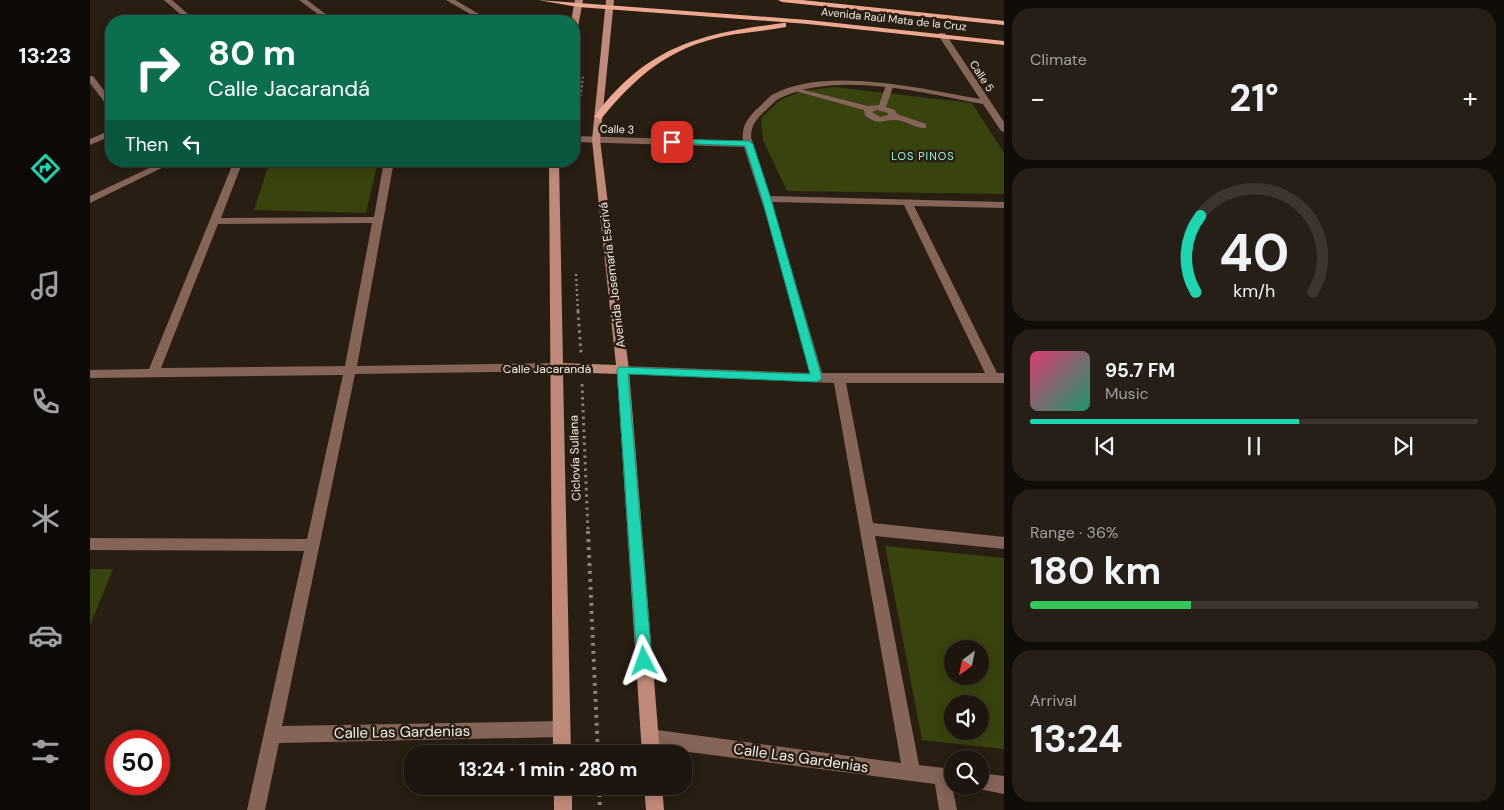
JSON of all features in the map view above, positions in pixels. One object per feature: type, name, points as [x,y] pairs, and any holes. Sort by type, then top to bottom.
[{"type":"main road","name":"Avenida Raúl Mata de la Cruz","points":[[542,0],[610,3],[1004,42]]},
{"type":"main road","name":"Avenida Raúl Mata de la Cruz","points":[[782,0],[923,13],[1004,23]]},
{"type":"main road","points":[[838,0],[923,13]]},
{"type":"main road","points":[[576,15],[578,2]]},
{"type":"main road","name":"Avenida Josemaría Escrivá","points":[[610,3],[596,140],[623,370],[650,745]]},
{"type":"main road","points":[[598,117],[627,82],[656,59],[680,47],[722,34],[808,22]]},
{"type":"main road","points":[[554,167],[562,745]]},
{"type":"main road","name":"Calle Jacarandá","points":[[558,367],[623,370]]},
{"type":"main road","points":[[563,795],[563,810]]},
{"type":"main road","points":[[654,795],[655,810]]},
{"type":"street","points":[[168,0],[185,15]]},
{"type":"street","points":[[303,0],[323,15]]},
{"type":"street","points":[[450,0],[476,15]]},
{"type":"street","name":"Calle 5","points":[[942,35],[1004,129]]},
{"type":"street","points":[[90,78],[105,97]]},
{"type":"street","points":[[817,378],[749,144],[747,129],[760,109],[776,96],[792,89],[815,84],[840,83],[889,88],[985,102]]},
{"type":"street","points":[[882,108],[889,88]]},
{"type":"street","points":[[792,89],[868,109],[882,108],[892,112],[893,116],[923,126]]},
{"type":"street","points":[[868,109],[868,113],[877,119],[886,120],[893,116]]},
{"type":"street","points":[[90,142],[105,136]]},
{"type":"street","name":"Calle 3","points":[[580,139],[749,144]]},
{"type":"street","points":[[90,200],[159,167]]},
{"type":"street","points":[[153,373],[237,167]]},
{"type":"street","points":[[256,810],[350,370],[388,167]]},
{"type":"street","points":[[766,199],[1004,205]]},
{"type":"street","points":[[908,203],[998,378]]},
{"type":"street","points":[[215,220],[378,220]]},
{"type":"street","name":"Calle Jacarandá","points":[[90,374],[558,367]]},
{"type":"street","name":"Calle Jacarandá","points":[[623,370],[817,378],[998,378]]},
{"type":"street","points":[[839,378],[912,773]]},
{"type":"street","points":[[867,530],[1004,543]]},
{"type":"street","points":[[90,544],[312,545]]},
{"type":"street","name":"Calle Las Gardenias","points":[[272,735],[562,729]]},
{"type":"street","name":"Calle Las Gardenias","points":[[692,750],[944,777]]},
{"type":"street","points":[[989,783],[1004,785]]},
{"type":"street","points":[[948,795],[948,810]]},
{"type":"path","points":[[580,103],[584,74]]},
{"type":"path","name":"Ciclovía Sullana","points":[[576,272],[582,368],[598,745]]},
{"type":"path","points":[[599,795],[600,810]]},
{"type":"green space","points":[[834,87],[972,103],[1004,153],[1004,194],[787,191],[763,140],[761,118],[780,100],[802,91]]},
{"type":"green space","points":[[268,167],[377,167],[366,213],[254,210]]},
{"type":"green space","points":[[885,546],[1004,558],[1004,749],[922,740]]},
{"type":"green space","points":[[90,569],[113,569],[90,626]]},
{"type":"district","name":"LOS PINOS","points":[[923,156]]},
{"type":"route","points":[[644,661],[623,370],[817,378],[749,144],[672,142]]}]
